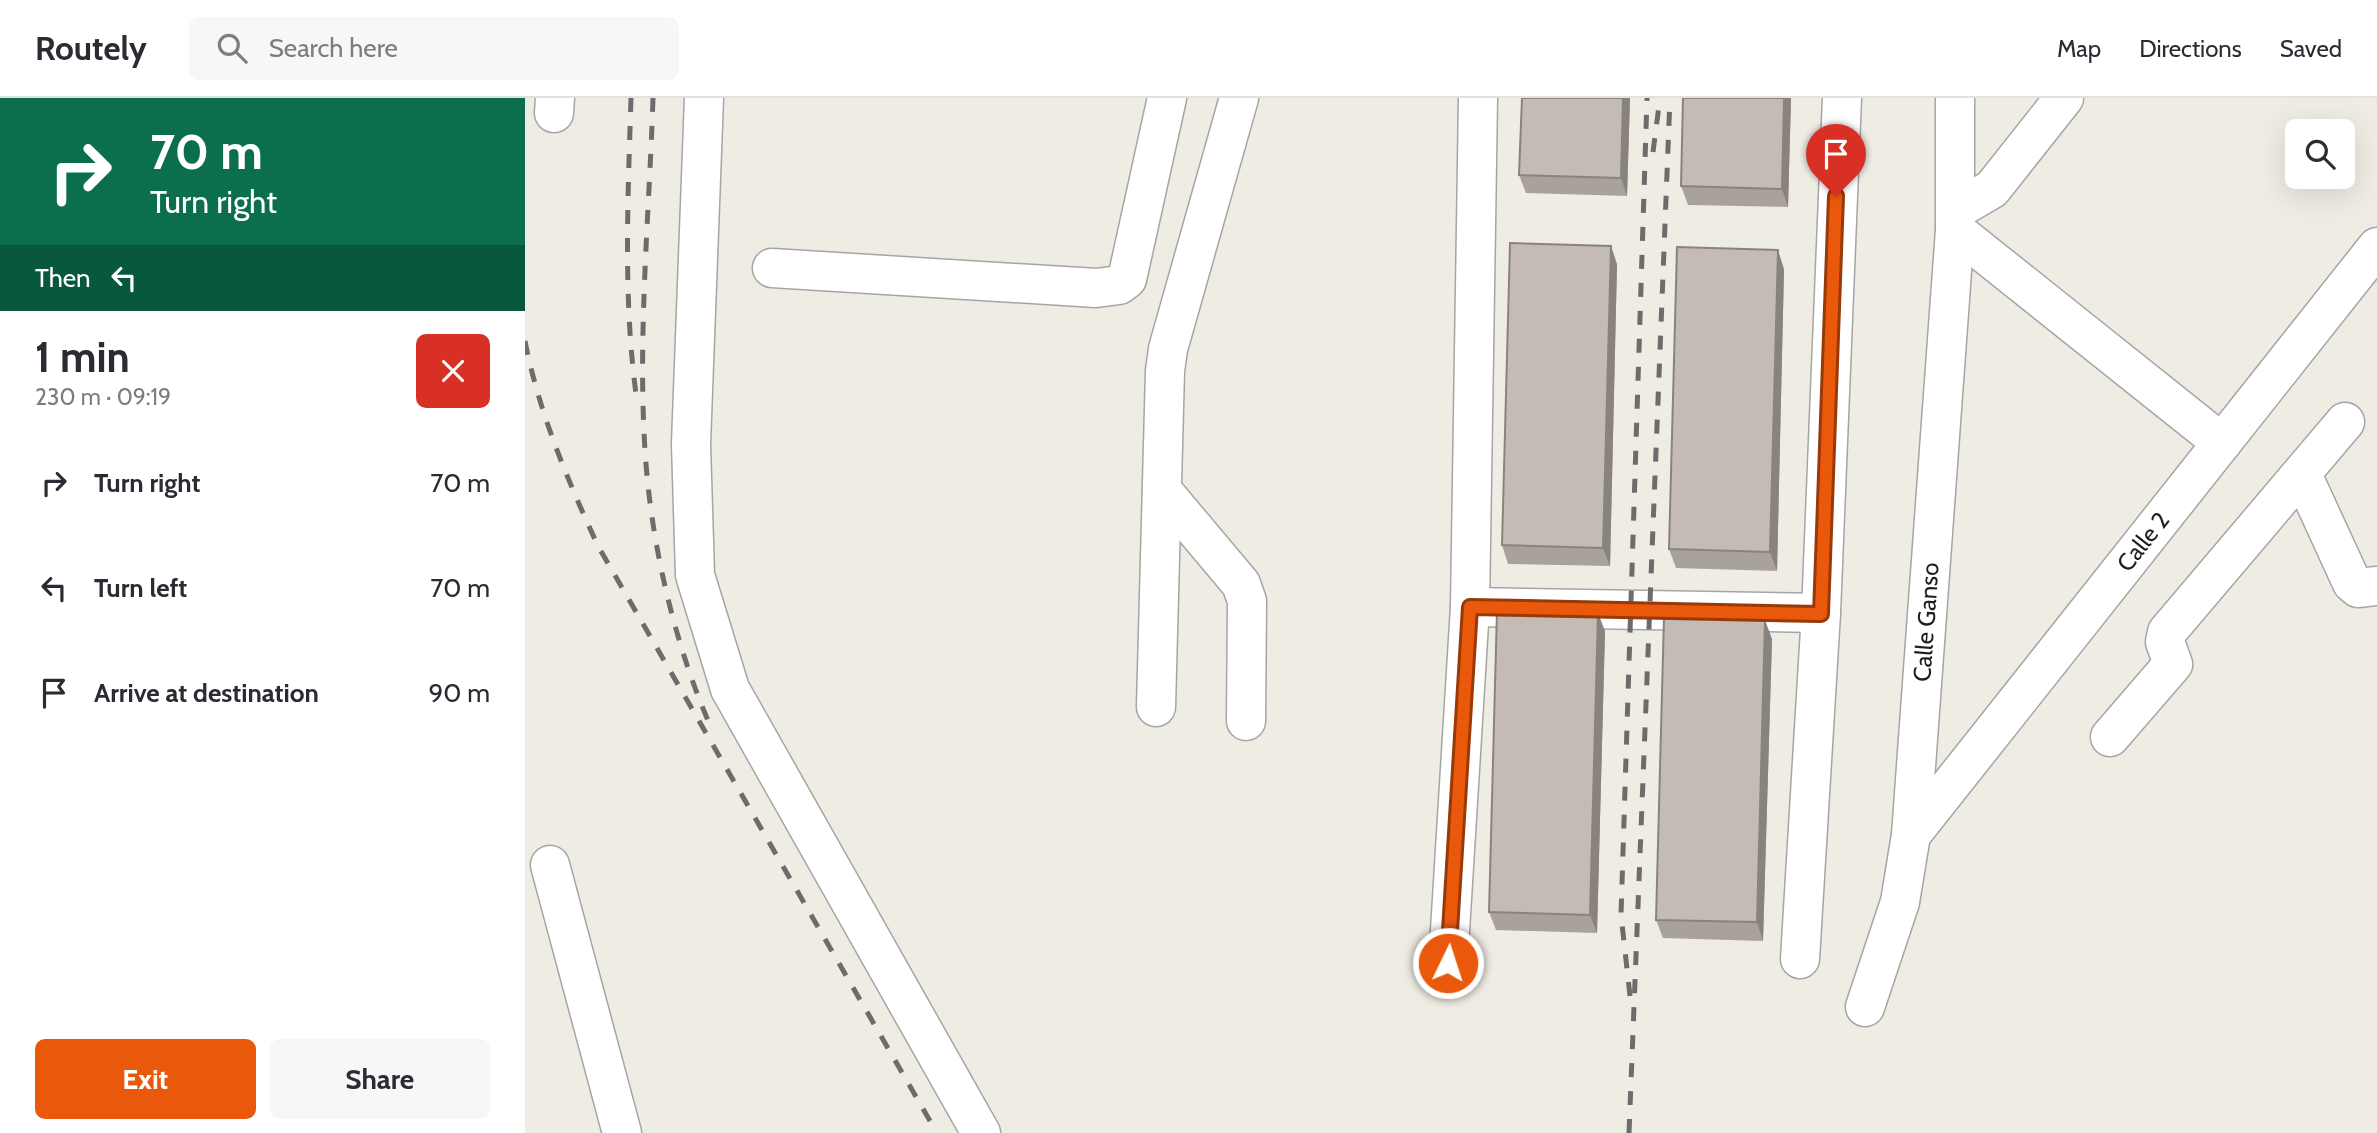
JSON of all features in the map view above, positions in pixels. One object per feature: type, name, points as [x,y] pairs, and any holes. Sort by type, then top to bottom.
[{"type":"street","points":[[704,98],[691,444],[695,575],[730,689],[981,1133]]},
{"type":"street","points":[[772,268],[1096,288],[1119,285],[1127,279],[1167,98]]},
{"type":"street","points":[[1156,707],[1168,349],[1239,98]]},
{"type":"street","points":[[1448,963],[1470,607],[1478,98]]},
{"type":"street","points":[[1800,960],[1821,614],[1842,98]]},
{"type":"street","name":"Calle Ganso","points":[[1865,1007],[1901,902],[1911,835],[1956,220],[1955,98]]},
{"type":"street","points":[[2064,98],[1992,188],[1956,220],[2222,443]]},
{"type":"street","name":"Calle 2","points":[[1911,835],[2377,247]]},
{"type":"street","points":[[2110,737],[2173,664],[2165,642],[2167,632],[2345,422]]},
{"type":"street","points":[[2302,474],[2353,583],[2358,587],[2377,586]]},
{"type":"street","points":[[1162,489],[1241,584],[1247,601],[1246,721]]},
{"type":"street","points":[[1470,607],[1821,614]]},
{"type":"street","points":[[550,865],[622,1133]]},
{"type":"building","points":[[1522,98],[1623,98],[1621,178],[1519,175]]},
{"type":"building","points":[[1683,98],[1784,98],[1782,189],[1681,186]]},
{"type":"building","points":[[1510,243],[1611,246],[1603,548],[1502,545]]},
{"type":"building","points":[[1677,247],[1778,250],[1770,552],[1669,549]]},
{"type":"building","points":[[1497,610],[1598,613],[1590,915],[1489,912]]},
{"type":"building","points":[[1664,617],[1765,620],[1757,922],[1656,920]]},
{"type":"railway","points":[[631,98],[628,283],[636,394]]},
{"type":"railway","points":[[653,98],[643,342],[644,439],[648,486],[657,548],[671,611],[690,673],[713,732]]},
{"type":"railway","points":[[1630,996],[1621,915],[1647,98]]},
{"type":"railway","points":[[1653,152],[1660,98]]},
{"type":"railway","points":[[1629,1133],[1670,98]]},
{"type":"railway","points":[[525,341],[538,394],[556,446],[598,546],[937,1133]]},
{"type":"route","points":[[1448,963],[1470,607],[1821,614],[1836,196]]}]
